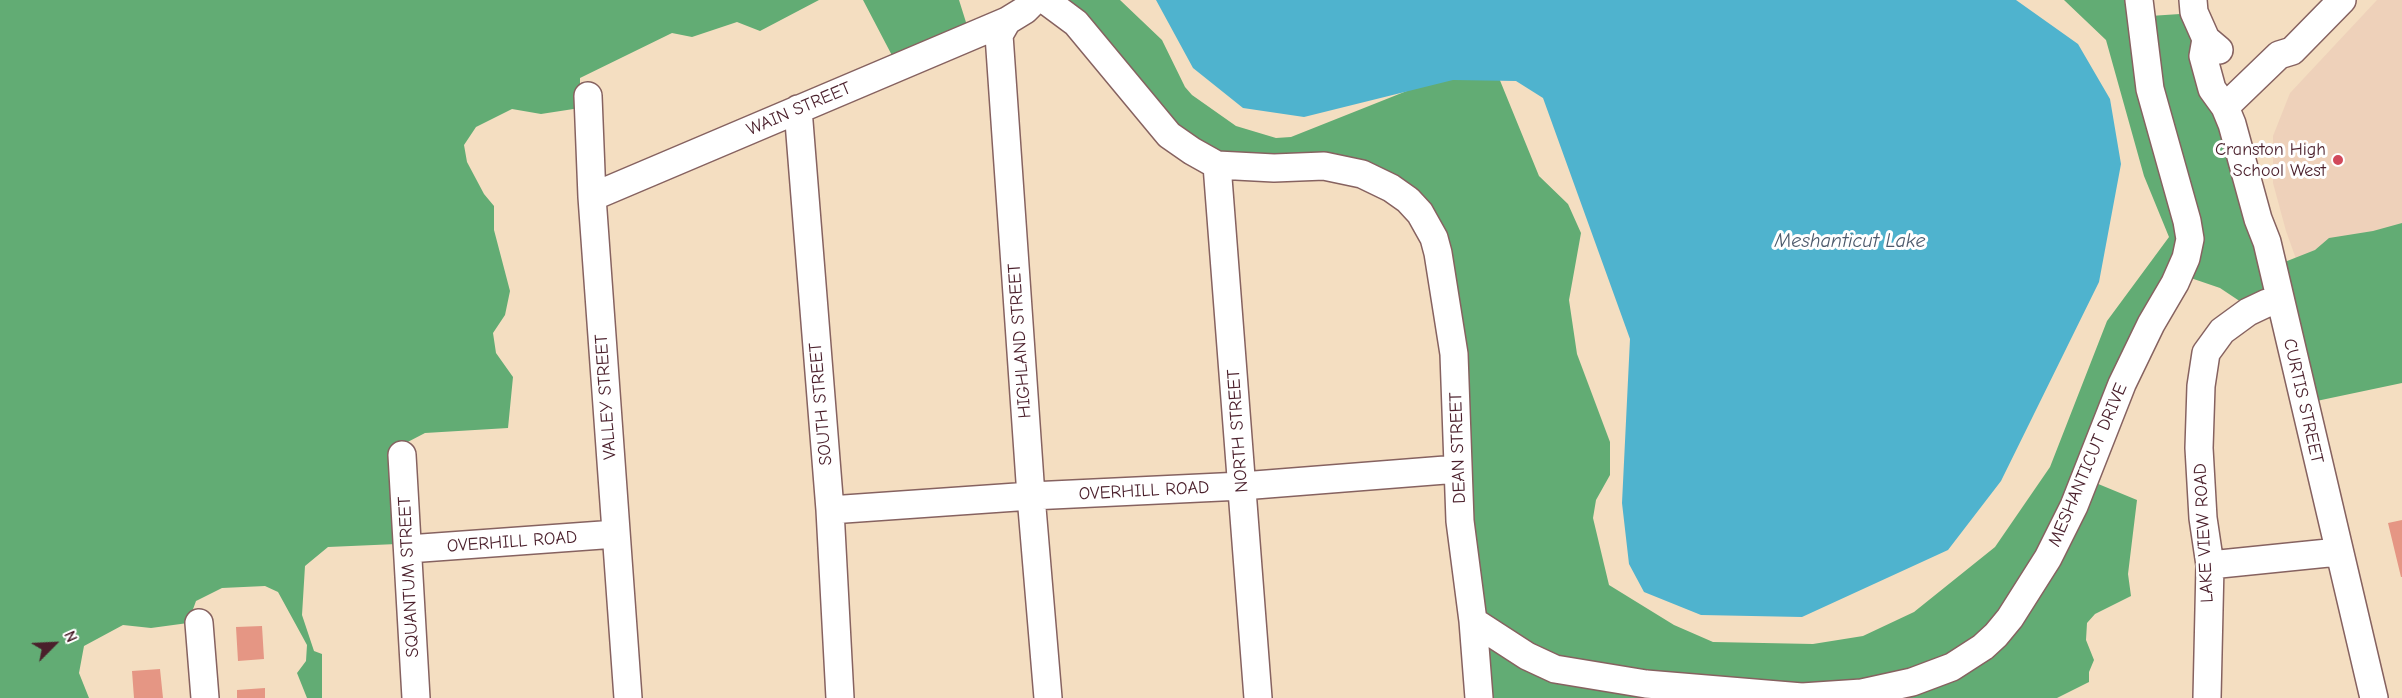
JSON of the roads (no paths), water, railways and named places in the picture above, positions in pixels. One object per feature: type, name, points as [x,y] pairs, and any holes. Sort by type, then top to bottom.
[{"type":"street","points":[[1007,21],[1025,10],[1035,0]]},
{"type":"street","points":[[1045,0],[1076,23],[1169,135],[1192,152],[1217,165]]},
{"type":"street","name":"MESHANTICUT DRIVE","points":[[1473,621],[1527,656],[1555,669],[1646,684],[1802,697],[1862,693],[1912,682],[1952,667],[1983,647],[1996,635],[2010,618],[2054,548],[2074,506],[2122,384],[2186,258],[2190,239],[2187,220],[2150,89],[2139,0]]},
{"type":"street","points":[[2228,116],[2279,55],[2292,51],[2342,0]]},
{"type":"street","name":"CURTIS STREET","points":[[2187,4],[2206,39],[2219,50],[2230,83],[2228,116],[2267,242],[2374,698]]},
{"type":"street","name":"WAIN STREET","points":[[592,197],[1007,21]]},
{"type":"street","name":"HIGHLAND STREET","points":[[1007,21],[999,35],[1031,496],[1048,698]]},
{"type":"street","name":"VALLEY STREET","points":[[588,96],[592,197],[628,698]]},
{"type":"street","name":"SOUTH STREET","points":[[798,109],[830,510],[840,698]]},
{"type":"street","name":"DEAN STREET","points":[[1217,165],[1274,168],[1324,166],[1362,174],[1391,188],[1412,205],[1420,213],[1434,238],[1454,354],[1461,521],[1473,621],[1479,698]]},
{"type":"street","name":"NORTH STREET","points":[[1217,165],[1258,698]]},
{"type":"street","name":"LAKE VIEW ROAD","points":[[2207,698],[2210,565],[2203,518],[2199,448],[2201,386],[2206,353],[2222,331],[2248,312],[2267,303],[2280,302]]},
{"type":"street","name":"SQUANTUM STREET","points":[[402,455],[416,698]]},
{"type":"street","name":"OVERHILL ROAD","points":[[830,510],[1031,496],[1242,486],[1458,469]]},
{"type":"street","name":"OVERHILL ROAD","points":[[408,549],[616,534]]},
{"type":"street","points":[[2210,565],[2338,552]]},
{"type":"street","points":[[199,623],[205,698]]},
{"type":"water","name":"Meshanticut Lake","points":[[1156,0],[2016,0],[2078,44],[2110,99],[2121,164],[2099,282],[2001,481],[1948,550],[1802,617],[1701,615],[1644,592],[1629,564],[1622,503],[1630,339],[1543,98],[1516,81],[1453,80],[1304,117],[1243,108],[1193,68]]},
{"type":"place","name":"Cranston High School West","points":[[2338,160]]}]
